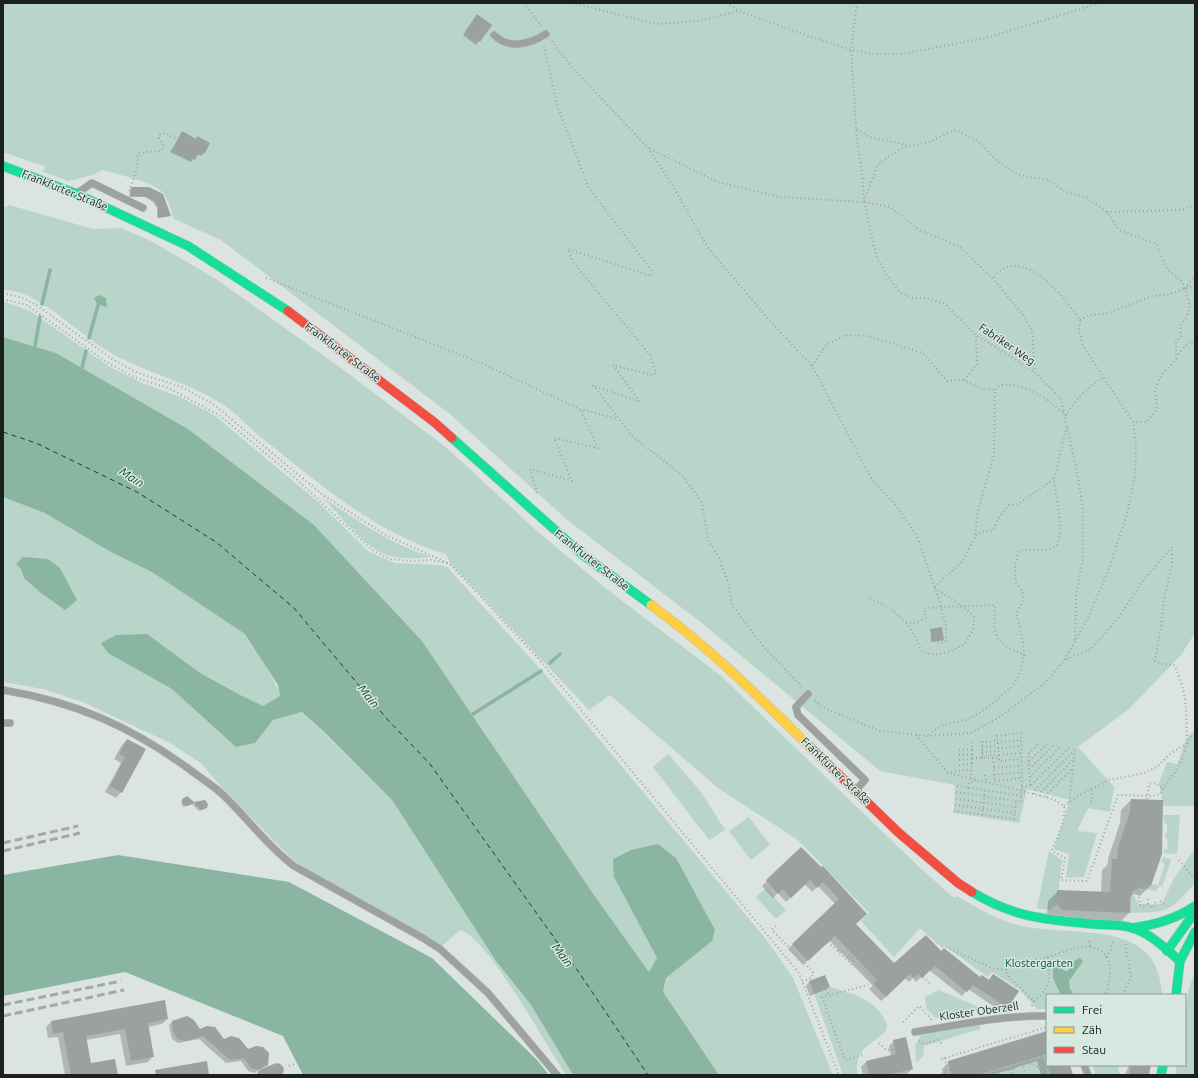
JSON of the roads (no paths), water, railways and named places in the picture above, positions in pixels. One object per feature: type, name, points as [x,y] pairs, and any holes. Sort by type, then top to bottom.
[{"type":"main road","name":"Frankfurter Straße","points":[[3,166],[77,194],[150,227],[225,269],[286,310],[371,373],[434,422],[488,468],[538,517],[583,555],[676,623],[727,666],[928,859],[958,883],[990,903],[1008,911],[1035,918],[1132,928],[1150,937],[1180,961]]},
{"type":"main road","points":[[1132,928],[1161,922],[1182,914],[1195,906]]},
{"type":"main road","points":[[1167,965],[1167,951],[1195,912]]},
{"type":"main road","points":[[1176,994],[1180,961],[1195,932]]},
{"type":"main road","points":[[1167,951],[1185,950]]},
{"type":"main road","points":[[1169,980],[1172,994]]},
{"type":"street","points":[[264,1075],[277,1070]]},
{"type":"lane","points":[[494,35],[506,44],[514,45],[544,36]]},
{"type":"lane","points":[[77,194],[92,183],[143,208]]},
{"type":"lane","points":[[3,690],[59,702],[110,721],[164,751],[220,792],[275,850],[294,866],[424,938],[440,949],[488,993],[557,1075]]},
{"type":"lane","points":[[808,694],[796,707],[798,715],[864,780],[856,790]]},
{"type":"lane","name":"Kloster Oberzell","points":[[915,1032],[996,1019],[1030,1015],[1046,1016]]},
{"type":"water","points":[[99,295],[106,298],[107,307],[97,304],[94,298]]},
{"type":"water","name":"Main","points":[[3,337],[56,353],[188,429],[314,525],[422,641],[594,895],[649,972],[657,958],[614,877],[613,859],[631,850],[658,844],[676,858],[715,930],[712,941],[666,978],[663,992],[719,1075],[573,1075],[531,1005],[496,961],[392,800],[323,731],[302,712],[273,720],[255,743],[236,747],[172,689],[108,653],[101,643],[116,635],[147,634],[200,673],[263,706],[280,696],[278,685],[245,634],[152,572],[111,552],[45,513],[3,497]]},
{"type":"water","points":[[23,557],[48,559],[60,568],[77,600],[65,610],[41,593],[24,578],[21,569],[16,564]]},
{"type":"water","points":[[118,855],[289,882],[432,958],[537,1060],[549,1075],[303,1075],[283,1036],[125,972],[3,996],[3,875]]},
{"type":"water","points":[[1080,958],[1083,961],[1069,981],[1070,989],[1073,994],[1061,994],[1053,978],[1053,968],[1058,966],[1065,971],[1068,971],[1074,961]]},
{"type":"waterway","points":[[42,304],[50,270]]},
{"type":"waterway","points":[[89,338],[98,305]]},
{"type":"waterway","points":[[35,346],[40,317]]},
{"type":"waterway","points":[[82,368],[86,351]]},
{"type":"waterway","points":[[550,663],[560,654]]},
{"type":"waterway","points":[[473,714],[541,671]]},
{"type":"railway","points":[[3,843],[78,826]]},
{"type":"railway","points":[[3,851],[80,833]]},
{"type":"railway","points":[[3,1005],[121,981]]},
{"type":"railway","points":[[3,1016],[124,990]]},
{"type":"park label","name":"Klostergarten","points":[[1039,963]]}]
